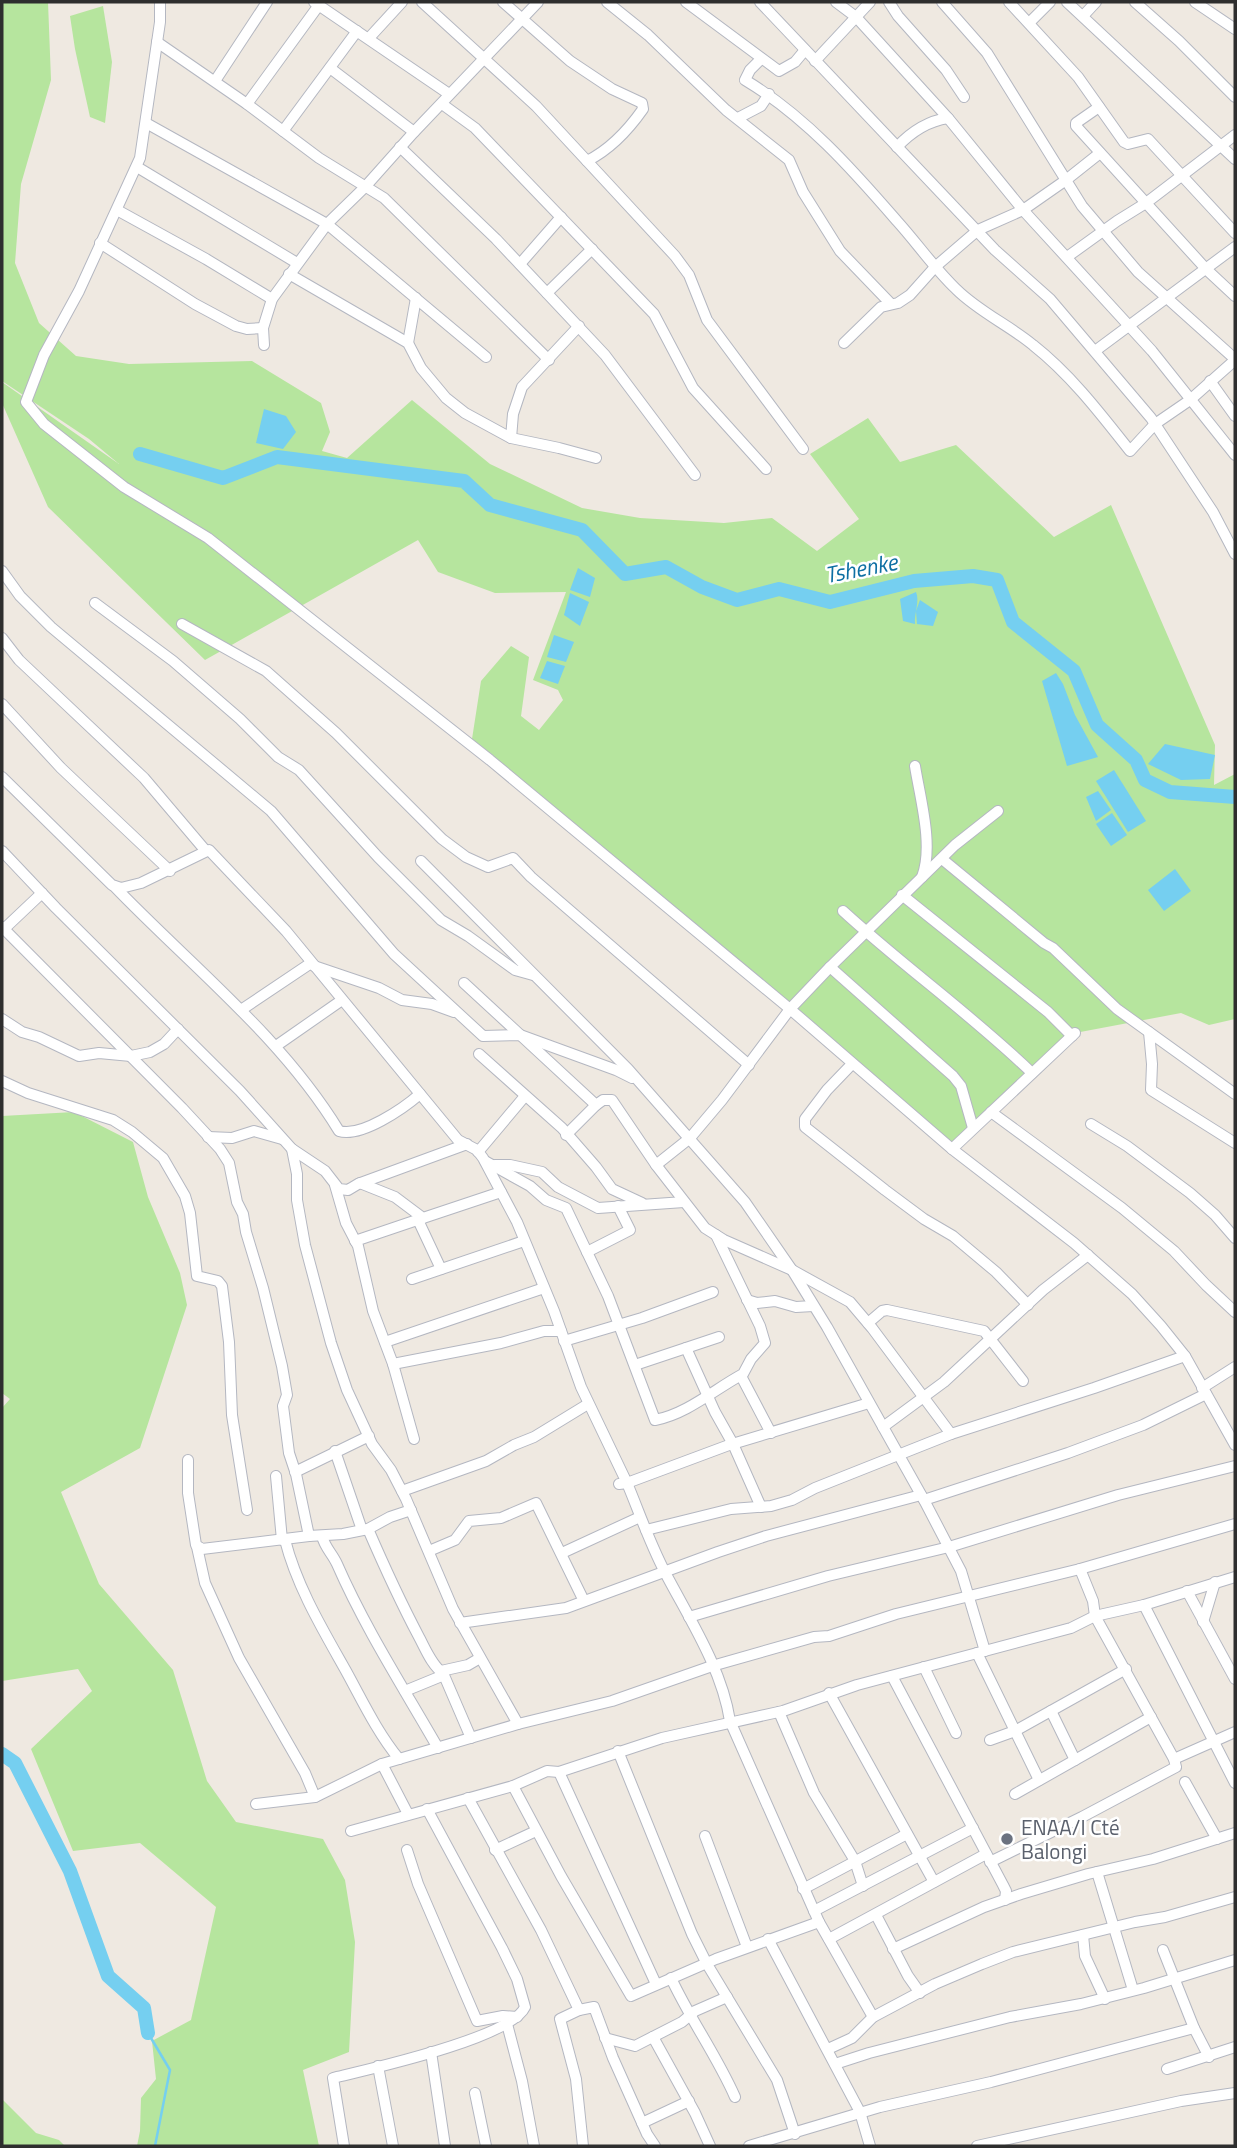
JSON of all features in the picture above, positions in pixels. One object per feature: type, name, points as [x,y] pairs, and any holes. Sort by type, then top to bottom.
[{"type":"street","points":[[160,2],[143,148],[137,167],[79,291],[44,355],[26,402],[44,424],[124,487],[208,538],[490,760],[790,1009],[952,1149],[1088,1255],[1139,1302],[1185,1356],[1235,1445]]},
{"type":"street","points":[[215,81],[268,2]]},
{"type":"street","points":[[369,38],[401,2]]},
{"type":"street","points":[[422,2],[536,106],[675,256],[689,275],[707,320],[803,449]]},
{"type":"street","points":[[503,2],[581,69],[612,89],[642,103],[643,109],[635,120],[606,149],[587,161]]},
{"type":"street","points":[[264,345],[263,328],[272,299],[327,224],[366,187],[449,94],[538,2]]},
{"type":"street","points":[[607,2],[648,35],[698,85],[789,160],[803,192],[840,251],[891,304]]},
{"type":"street","points":[[686,2],[780,71],[795,62],[805,50]]},
{"type":"street","points":[[760,2],[995,250],[1049,299],[1095,351],[1155,424],[1209,505],[1235,554]]},
{"type":"street","points":[[836,2],[856,17],[948,118],[1023,209],[1128,324],[1235,455]]},
{"type":"street","points":[[815,61],[870,2]]},
{"type":"street","points":[[889,2],[946,70],[964,97]]},
{"type":"street","points":[[761,59],[745,80],[769,94],[817,134],[957,290],[1031,343],[1066,373],[1130,451],[1155,424],[1190,400],[1235,359],[1139,272],[1082,206],[987,53],[942,2]]},
{"type":"street","points":[[1009,2],[1078,77],[1124,142],[1128,144],[1148,139],[1235,233]]},
{"type":"street","points":[[1030,23],[1050,2]]},
{"type":"street","points":[[1067,2],[1235,159]]},
{"type":"street","points":[[1083,16],[1096,2]]},
{"type":"street","points":[[1135,2],[1235,97]]},
{"type":"street","points":[[1195,2],[1235,29]]},
{"type":"street","points":[[247,104],[317,4],[449,94]]},
{"type":"street","points":[[283,131],[357,31]]},
{"type":"street","points":[[157,42],[247,104],[318,158],[384,198],[549,360]]},
{"type":"street","points":[[330,68],[414,132]]},
{"type":"street","points":[[738,118],[761,106],[769,94]]},
{"type":"street","points":[[442,104],[475,128],[654,314],[693,388],[765,469]]},
{"type":"street","points":[[1099,107],[1076,125],[1206,269],[1235,296]]},
{"type":"street","points":[[897,147],[910,134],[925,125],[948,118]]},
{"type":"street","points":[[146,122],[327,224],[486,357]]},
{"type":"street","points":[[1067,257],[1222,148],[1235,135]]},
{"type":"street","points":[[400,147],[520,264],[579,326],[695,475]]},
{"type":"street","points":[[844,343],[881,307],[904,300],[910,295],[935,267],[978,230],[1023,209],[1100,153]]},
{"type":"street","points":[[137,167],[297,263]]},
{"type":"street","points":[[117,210],[272,299]]},
{"type":"street","points":[[520,264],[561,217]]},
{"type":"street","points":[[100,243],[195,304],[236,326],[247,330],[263,328]]},
{"type":"street","points":[[1095,351],[1235,247]]},
{"type":"street","points":[[547,293],[592,249]]},
{"type":"street","points":[[289,274],[408,343],[421,368],[446,398],[465,413],[511,438],[559,447],[596,458]]},
{"type":"street","points":[[408,343],[415,298]]},
{"type":"street","points":[[511,438],[513,414],[522,387],[579,326]]},
{"type":"street","points":[[1210,381],[1235,416]]},
{"type":"street","points":[[2,571],[20,596],[51,627],[271,811],[394,954],[483,1036],[520,1035],[625,1073],[648,1091]]},
{"type":"street","points":[[95,603],[173,661],[240,719],[278,757],[299,770],[377,857],[441,920],[515,970],[533,975]]},
{"type":"street","points":[[182,624],[266,671],[336,733],[442,839],[466,857],[488,867],[513,858],[531,877],[749,1065]]},
{"type":"street","points":[[2,638],[19,660],[144,778],[205,850],[212,853],[272,914],[458,1140],[530,1186],[546,1200],[566,1208],[620,1325],[627,1351],[635,1365],[655,1420],[685,1409],[723,1384],[741,1376],[765,1341],[716,1236]]},
{"type":"street","points":[[2,704],[61,768],[170,871]]},
{"type":"street","points":[[915,766],[926,842],[927,859],[922,877]]},
{"type":"street","points":[[2,777],[276,1046],[307,1082],[341,1132],[350,1133],[385,1118],[404,1108],[420,1094]]},
{"type":"street","points":[[656,1165],[690,1138],[790,1009],[864,931],[998,811]]},
{"type":"street","points":[[113,885],[121,888],[170,871],[205,850]]},
{"type":"street","points":[[2,851],[240,1091],[292,1149],[325,1171],[334,1184],[346,1223],[355,1241],[373,1311],[393,1364],[414,1439]]},
{"type":"street","points":[[942,859],[1053,948],[1117,1009],[1235,1094]]},
{"type":"street","points":[[421,861],[648,1091],[745,1202],[793,1270],[899,1455],[961,1571],[981,1652],[1039,1780]]},
{"type":"street","points":[[42,893],[3,931],[131,1056],[220,1149],[229,1163],[237,1202],[243,1214],[263,1287],[285,1386],[287,1399],[283,1406],[287,1438],[309,1536]]},
{"type":"street","points":[[902,895],[1073,1035],[952,1149]]},
{"type":"street","points":[[844,911],[864,931],[984,1028],[1032,1073]]},
{"type":"street","points":[[312,965],[379,988],[402,1000],[432,1004],[458,1013]]},
{"type":"street","points":[[241,1010],[312,965]]},
{"type":"street","points":[[830,967],[953,1076],[961,1086],[973,1128]]},
{"type":"street","points":[[464,983],[596,1105]]},
{"type":"street","points":[[276,1046],[341,1000]]},
{"type":"street","points":[[2,1019],[22,1032],[39,1037],[77,1056],[99,1053],[131,1056],[157,1049],[178,1029]]},
{"type":"street","points":[[1149,1032],[1151,1090],[1235,1143]]},
{"type":"street","points":[[479,1054],[562,1128],[612,1189],[642,1203]]},
{"type":"street","points":[[852,1063],[812,1109],[805,1119],[806,1127],[914,1212],[953,1236],[996,1272],[1028,1305]]},
{"type":"street","points":[[2,1081],[28,1093],[113,1120],[132,1132],[170,1166],[190,1213],[197,1276],[218,1281],[222,1286],[229,1342],[235,1441],[247,1510]]},
{"type":"street","points":[[482,1156],[525,1096]]},
{"type":"street","points":[[566,1135],[596,1105],[603,1100],[612,1100],[656,1165],[705,1228],[716,1236],[793,1270],[850,1302],[951,1434]]},
{"type":"street","points":[[991,1112],[1122,1208],[1174,1251],[1235,1312]]},
{"type":"street","points":[[1091,1124],[1127,1146],[1190,1193],[1215,1215],[1235,1238]]},
{"type":"street","points":[[208,1137],[232,1138],[254,1131],[282,1139]]},
{"type":"street","points":[[334,1184],[345,1190],[467,1144]]},
{"type":"street","points":[[292,1149],[297,1174],[297,1200],[315,1282],[347,1390],[369,1436],[402,1491],[460,1623],[518,1724]]},
{"type":"street","points":[[482,1156],[524,1241],[588,1404],[600,1423],[623,1483],[712,1666],[726,1699],[730,1721],[803,1889],[873,2017]]},
{"type":"street","points":[[495,1165],[537,1170],[558,1187],[593,1206],[607,1208],[642,1203],[684,1202]]},
{"type":"street","points":[[360,1183],[395,1197],[421,1219],[440,1269]]},
{"type":"street","points":[[355,1241],[501,1192]]},
{"type":"street","points":[[587,1252],[630,1230],[618,1206]]},
{"type":"street","points":[[412,1279],[524,1241]]},
{"type":"street","points":[[883,1427],[925,1398],[1043,1290],[1088,1255]]},
{"type":"street","points":[[384,1342],[544,1288]]},
{"type":"street","points":[[393,1364],[509,1341],[544,1331],[562,1336],[620,1325],[713,1292]]},
{"type":"street","points":[[747,1300],[757,1303],[775,1301],[796,1307],[813,1306]]},
{"type":"street","points":[[868,1323],[887,1310],[984,1331],[1023,1381]]},
{"type":"street","points":[[635,1365],[719,1337]]},
{"type":"street","points":[[686,1348],[761,1507]]},
{"type":"street","points":[[646,1530],[731,1510],[792,1500],[815,1488],[951,1434],[1185,1356]]},
{"type":"street","points":[[460,1623],[566,1608],[664,1570],[766,1536],[923,1498],[1068,1453],[1143,1425],[1204,1391],[1235,1367]]},
{"type":"street","points":[[741,1376],[771,1433]]},
{"type":"street","points":[[623,1483],[733,1444],[869,1403]]},
{"type":"street","points":[[402,1491],[486,1461],[514,1444],[534,1437],[588,1404]]},
{"type":"street","points":[[295,1472],[369,1436]]},
{"type":"street","points":[[335,1451],[365,1530],[430,1657],[443,1673],[471,1738]]},
{"type":"street","points":[[188,1460],[189,1499],[205,1583],[239,1658],[305,1773],[315,1797]]},
{"type":"street","points":[[689,1617],[828,1576],[949,1547],[1118,1495],[1235,1466]]},
{"type":"street","points":[[276,1476],[284,1540],[313,1609],[374,1723],[399,1759]]},
{"type":"street","points":[[429,1551],[455,1540],[469,1521],[501,1518],[534,1503],[538,1505],[584,1601]]},
{"type":"street","points":[[197,1547],[202,1549],[365,1530],[411,1510]]},
{"type":"street","points":[[562,1553],[640,1517]]},
{"type":"street","points":[[256,1804],[315,1797],[382,1764],[518,1724],[612,1701],[712,1666],[1035,1578],[1080,1569],[1235,1524]]},
{"type":"street","points":[[322,1536],[325,1548],[332,1555],[350,1594],[438,1748]]},
{"type":"street","points":[[829,1939],[934,1882],[1174,1770],[1174,1759],[1095,1616],[1093,1601],[1080,1569]]},
{"type":"street","points":[[351,1831],[513,1786],[547,1771],[559,1772],[662,1738],[779,1712],[829,1693],[1071,1628],[1095,1616],[1144,1605],[1214,1582],[1235,1579]]},
{"type":"street","points":[[1203,1622],[1214,1582]]},
{"type":"street","points":[[1187,1591],[1235,1679]]},
{"type":"street","points":[[1144,1605],[1235,1783]]},
{"type":"street","points":[[405,1691],[480,1658]]},
{"type":"street","points":[[924,1667],[957,1733]]},
{"type":"street","points":[[990,1740],[1015,1731],[1126,1668]]},
{"type":"street","points":[[892,1676],[973,1828],[1005,1895]]},
{"type":"street","points":[[829,1693],[934,1882]]},
{"type":"street","points":[[1051,1711],[1075,1760]]},
{"type":"street","points":[[779,1712],[814,1793],[855,1861],[863,1886]]},
{"type":"street","points":[[1014,1794],[1151,1717]]},
{"type":"street","points":[[1174,1759],[1235,1732]]},
{"type":"street","points":[[618,1751],[661,1860],[707,1964],[777,2080],[795,2134]]},
{"type":"street","points":[[382,1764],[408,1814]]},
{"type":"street","points":[[559,1772],[656,1984]]},
{"type":"street","points":[[1185,1782],[1217,1839]]},
{"type":"street","points":[[513,1786],[629,1994],[635,1995],[747,1947],[819,1922]]},
{"type":"street","points":[[467,1798],[541,1930],[579,2010]]},
{"type":"street","points":[[344,2146],[332,2079],[431,2052],[507,2024],[524,2011],[526,2004],[517,1979],[480,1905],[428,1809]]},
{"type":"street","points":[[814,1911],[973,1828]]},
{"type":"street","points":[[495,1850],[536,1831]]},
{"type":"street","points":[[893,1949],[1005,1895],[1021,1894],[1153,1859],[1235,1833]]},
{"type":"street","points":[[803,1889],[907,1834]]},
{"type":"street","points":[[705,1836],[747,1947]]},
{"type":"street","points":[[407,1850],[418,1884],[477,2021],[503,2016],[517,2017]]},
{"type":"street","points":[[1097,1872],[1133,1990]]},
{"type":"street","points":[[828,2049],[852,2038],[873,2017],[960,1972],[1013,1952],[1165,1917],[1235,1897]]},
{"type":"street","points":[[876,1915],[920,1993]]},
{"type":"street","points":[[1083,1935],[1085,1956],[1104,1998]]},
{"type":"street","points":[[768,1939],[860,2112],[870,2146]]},
{"type":"street","points":[[1163,1950],[1194,2028],[1209,2057]]},
{"type":"street","points":[[835,2063],[1010,2017],[1104,1998],[1235,1960]]},
{"type":"street","points":[[671,1978],[734,2097]]},
{"type":"street","points":[[605,2038],[632,2047],[727,1997]]},
{"type":"street","points":[[583,2146],[576,2079],[560,2019],[579,2010],[596,2009],[605,2038],[642,2123],[655,2146]]},
{"type":"street","points":[[507,2024],[522,2081],[534,2146]]},
{"type":"street","points":[[749,2146],[860,2112],[1102,2054],[1194,2028]]},
{"type":"street","points":[[653,2037],[710,2146]]},
{"type":"street","points":[[1167,2069],[1235,2047]]},
{"type":"street","points":[[431,2052],[445,2146]]},
{"type":"street","points":[[378,2066],[393,2146]]},
{"type":"street","points":[[475,2093],[486,2146]]},
{"type":"street","points":[[977,2146],[1181,2101],[1235,2093]]},
{"type":"street","points":[[642,2123],[688,2101]]},
{"type":"green space","points":[[2,2],[48,2],[51,80],[21,184],[15,263],[39,323],[76,356],[129,364],[252,361],[321,403],[330,432],[322,451],[347,458],[412,400],[490,464],[582,508],[640,518],[724,523],[772,518],[817,551],[859,519],[810,454],[868,418],[900,462],[956,445],[1054,537],[1111,505],[1215,745],[1214,785],[1235,774],[1235,1019],[1209,1025],[1181,1013],[1075,1033],[952,1149],[490,760],[472,739],[481,681],[511,646],[529,657],[521,716],[539,730],[563,700],[558,690],[533,680],[566,592],[495,593],[438,572],[418,540],[205,660],[48,507],[2,403],[2,382],[119,464],[89,439],[2,381]]},
{"type":"green space","points":[[103,6],[112,62],[105,123],[90,117],[70,16]]},
{"type":"green space","points":[[74,1112],[133,1142],[148,1197],[180,1273],[187,1305],[140,1448],[61,1492],[99,1584],[173,1670],[207,1781],[236,1822],[323,1839],[345,1880],[355,1942],[349,2052],[303,2070],[319,2146],[137,2146],[141,2098],[156,2079],[152,2041],[191,2020],[216,1907],[140,1843],[73,1851],[31,1749],[92,1691],[78,1669],[2,1681],[2,1408],[10,1399],[2,1393],[2,1116]]},
{"type":"green space","points":[[2,2099],[36,2133],[59,2140],[65,2146],[2,2146]]},
{"type":"water","points":[[264,409],[286,416],[296,432],[283,449],[256,443]]},
{"type":"water","points":[[578,568],[595,578],[590,597],[570,590]]},
{"type":"water","points":[[916,592],[915,624],[903,621],[900,599]]},
{"type":"water","points":[[570,593],[589,602],[580,626],[564,615]]},
{"type":"water","points":[[920,600],[938,612],[933,626],[917,624],[916,611]]},
{"type":"water","points":[[554,635],[574,642],[566,662],[547,657]]},
{"type":"water","points":[[547,661],[565,666],[558,684],[540,678]]},
{"type":"water","points":[[1056,673],[1098,757],[1067,766],[1042,681]]},
{"type":"water","points":[[1165,744],[1215,755],[1210,779],[1181,780],[1148,764]]},
{"type":"water","points":[[1114,770],[1146,821],[1128,832],[1096,781]]},
{"type":"water","points":[[1098,791],[1111,810],[1096,821],[1086,797]]},
{"type":"water","points":[[1112,813],[1127,835],[1111,846],[1096,824]]},
{"type":"water","points":[[1175,869],[1191,891],[1164,911],[1148,890]]},
{"type":"waterway","name":"Tshenke","points":[[140,454],[223,478],[277,457],[464,481],[490,505],[582,530],[625,574],[666,567],[702,587],[737,600],[779,589],[830,602],[914,581],[973,576],[997,580],[1013,622],[1074,671],[1097,725],[1136,760],[1145,780],[1170,792],[1235,797]]},
{"type":"waterway","points":[[2,1754],[15,1763],[70,1871],[108,1976],[144,2008],[148,2033]]},
{"type":"waterway","points":[[148,2033],[170,2070],[155,2146]]},
{"type":"place","name":"ENAA/I Cté Balongi","points":[[1007,1839]]}]
